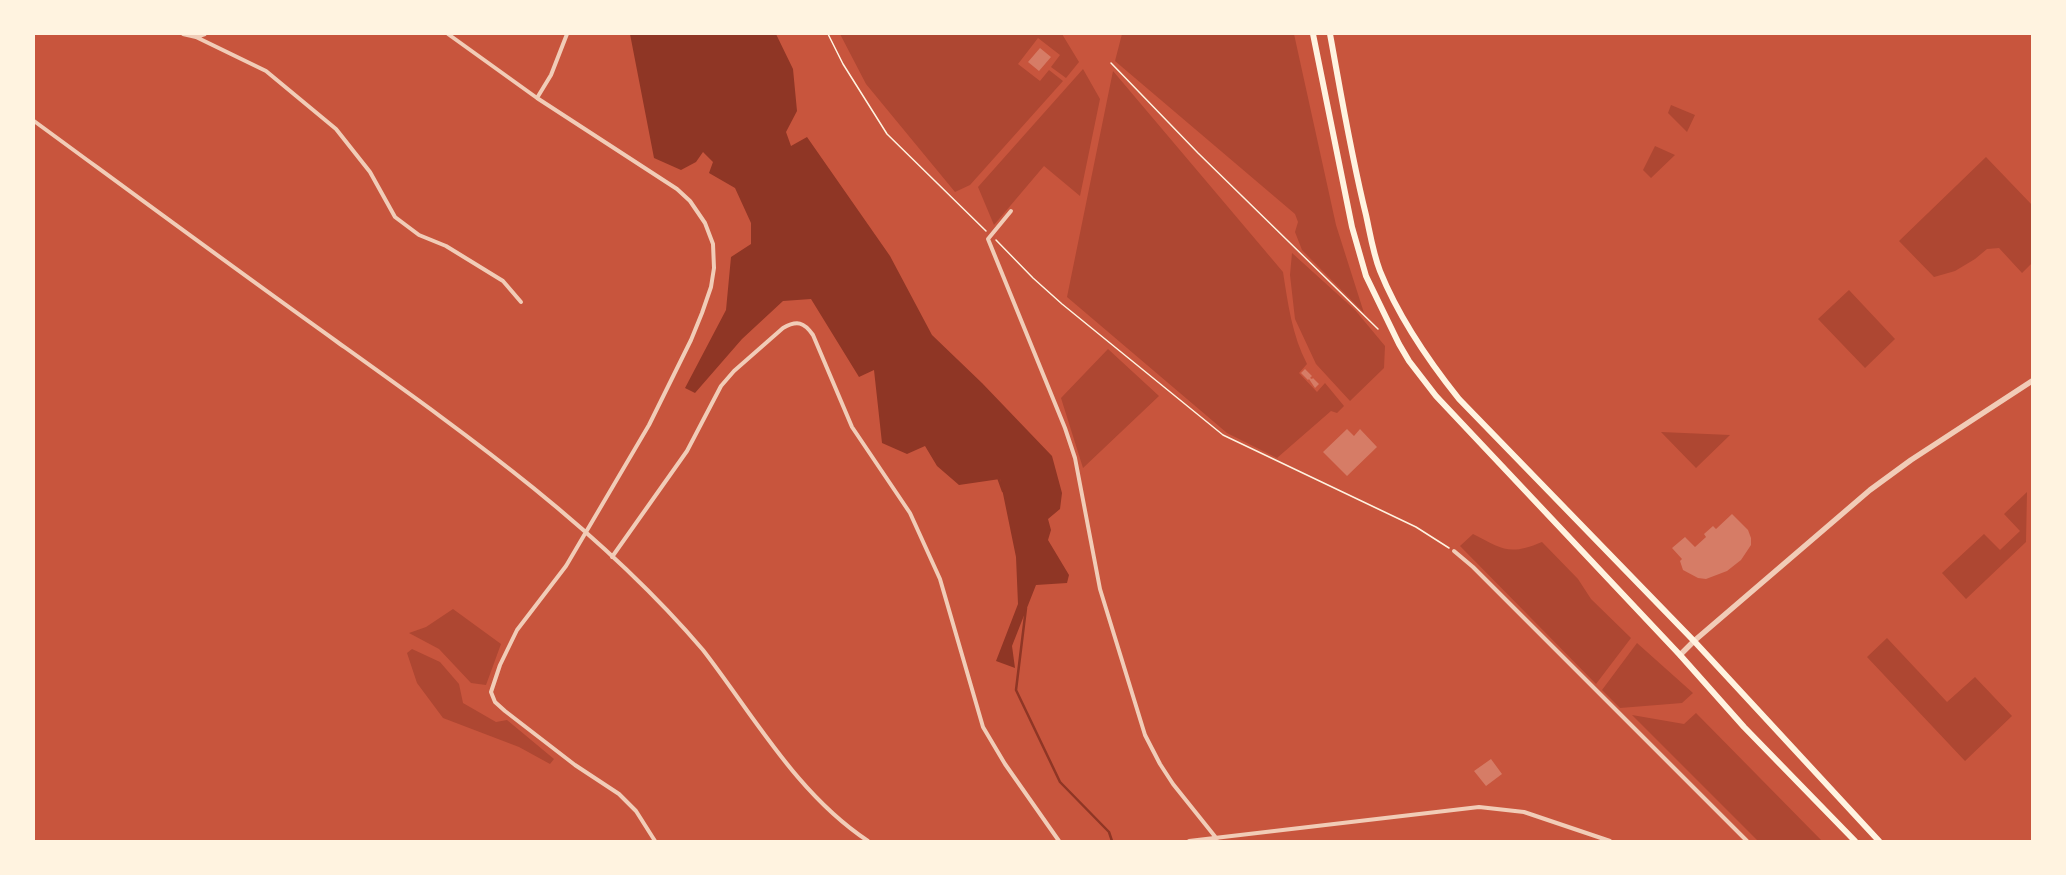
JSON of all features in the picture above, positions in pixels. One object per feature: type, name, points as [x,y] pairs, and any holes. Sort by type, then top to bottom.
[{"type":"main road","points":[[1313,34],[1352,227],[1366,276],[1398,344],[1409,361],[1436,396],[1680,655],[1744,727],[1855,841]]},
{"type":"main road","points":[[1330,34],[1356,178],[1379,269],[1392,299],[1414,338],[1459,399],[1694,641],[1879,841]]},
{"type":"street","points":[[182,34],[196,37],[266,71],[336,128],[370,172],[395,217],[419,235],[446,246],[503,281],[521,302]]},
{"type":"street","points":[[196,37],[205,34]]},
{"type":"street","points":[[448,34],[537,98],[677,189],[690,201],[710,232],[714,256],[711,287],[691,340],[649,425],[566,566],[517,630],[500,665],[491,692],[495,702],[505,711],[575,765],[620,794],[636,811],[655,841]]},
{"type":"street","points":[[537,98],[551,75],[567,34]]},
{"type":"street","points":[[34,121],[497,458],[585,532],[638,580],[703,650],[807,789],[835,817],[868,841]]},
{"type":"street","points":[[1011,211],[988,239],[1065,428],[1072,451],[1100,589],[1145,735],[1160,764],[1173,784],[1217,839]]},
{"type":"street","points":[[612,557],[687,451],[721,386],[734,371],[783,328],[792,323],[800,322],[807,326],[816,342],[852,427],[910,513],[931,559],[944,593],[983,727],[1005,764],[1060,841]]},
{"type":"street","points":[[1680,655],[1694,641],[1870,490],[1922,452],[2032,382]]},
{"type":"street","points":[[1454,551],[1473,567],[1748,841]]},
{"type":"street","points":[[1189,841],[1217,839],[1450,810],[1490,808],[1524,812],[1610,841]]},
{"type":"path","points":[[828,34],[843,64],[887,134],[1033,278],[1062,304],[1223,435],[1416,527],[1454,551]]},
{"type":"path","points":[[1111,63],[1198,153],[1378,329]]},
{"type":"shaded area","points":[[630,34],[776,34],[793,69],[797,111],[786,132],[791,146],[807,137],[890,256],[932,335],[982,383],[1052,456],[1062,493],[1060,509],[1048,519],[1051,530],[1048,540],[1069,575],[1067,583],[1036,585],[1012,646],[1015,668],[996,661],[1018,604],[1016,557],[1000,479],[959,485],[937,466],[925,446],[907,454],[882,443],[874,370],[859,377],[811,299],[783,301],[742,339],[695,393],[685,388],[726,310],[731,257],[751,244],[751,223],[735,188],[709,173],[713,162],[703,152],[696,162],[681,170],[654,158]]},
{"type":"shaded area","points":[[840,34],[1062,34],[1079,62],[1066,78],[1051,67],[1060,55],[1038,38],[1018,64],[1040,81],[1049,70],[1063,81],[970,185],[955,192],[866,84]]},
{"type":"shaded area","points":[[1122,34],[1294,34],[1336,225],[1364,313],[1302,250],[1295,232],[1298,222],[1295,214],[1115,61]]},
{"type":"shaded area","points":[[1083,69],[1100,99],[1080,196],[1044,166],[994,225],[978,187]]},
{"type":"shaded area","points":[[1113,71],[1283,272],[1294,331],[1307,364],[1299,373],[1317,392],[1325,383],[1344,406],[1337,413],[1331,411],[1277,458],[1227,433],[1067,297]]},
{"type":"shaded area","points":[[1671,105],[1695,115],[1687,132],[1668,113]]},
{"type":"shaded area","points":[[1655,146],[1675,155],[1651,178],[1643,170]]},
{"type":"shaded area","points":[[1986,157],[2032,205],[2032,263],[2022,273],[1999,248],[1987,249],[1975,259],[1955,271],[1934,277],[1899,241]]},
{"type":"shaded area","points":[[1292,253],[1355,310],[1385,346],[1384,368],[1350,401],[1316,364],[1295,319],[1290,275]]},
{"type":"shaded area","points":[[1849,290],[1895,339],[1865,368],[1818,319]]},
{"type":"shaded area","points":[[1108,349],[1159,396],[1083,468],[1061,398]]},
{"type":"shaded area","points":[[1661,432],[1730,435],[1696,468]]},
{"type":"shaded area","points":[[2027,492],[2026,542],[1966,599],[1942,573],[1984,534],[2000,550],[2020,531],[2004,514]]},
{"type":"shaded area","points":[[1473,534],[1491,544],[1513,550],[1542,542],[1578,579],[1591,599],[1631,638],[1596,684],[1460,546]]},
{"type":"shaded area","points":[[453,609],[501,644],[486,685],[471,683],[439,649],[409,633],[426,627]]},
{"type":"shaded area","points":[[1887,638],[1947,702],[1975,677],[2012,716],[1965,761],[1867,657]]},
{"type":"shaded area","points":[[1637,643],[1693,693],[1682,703],[1620,708],[1602,690]]},
{"type":"shaded area","points":[[412,649],[440,662],[459,684],[463,703],[496,722],[507,720],[554,759],[550,764],[519,747],[443,718],[417,683],[407,653]]},
{"type":"shaded area","points":[[1696,713],[1822,841],[1758,841],[1632,715],[1684,724]]},
{"type":"building","points":[[1040,48],[1051,57],[1039,71],[1028,62]]},
{"type":"building","points":[[1305,369],[1312,376],[1310,378],[1313,378],[1319,384],[1315,388],[1309,379],[1308,380],[1301,373]]},
{"type":"building","points":[[1347,429],[1354,436],[1360,429],[1377,447],[1347,476],[1323,452]]},
{"type":"building","points":[[1732,514],[1748,530],[1751,538],[1751,545],[1741,560],[1727,571],[1706,579],[1698,578],[1683,570],[1680,561],[1682,559],[1672,548],[1685,537],[1695,547],[1706,537],[1704,534],[1713,526],[1716,529]]},
{"type":"building","points":[[1491,759],[1502,774],[1486,786],[1474,771]]},
{"type":"waterway","points":[[998,477],[1003,491]]},
{"type":"waterway","points":[[1026,608],[1016,690],[1060,782],[1109,832],[1112,841]]}]
